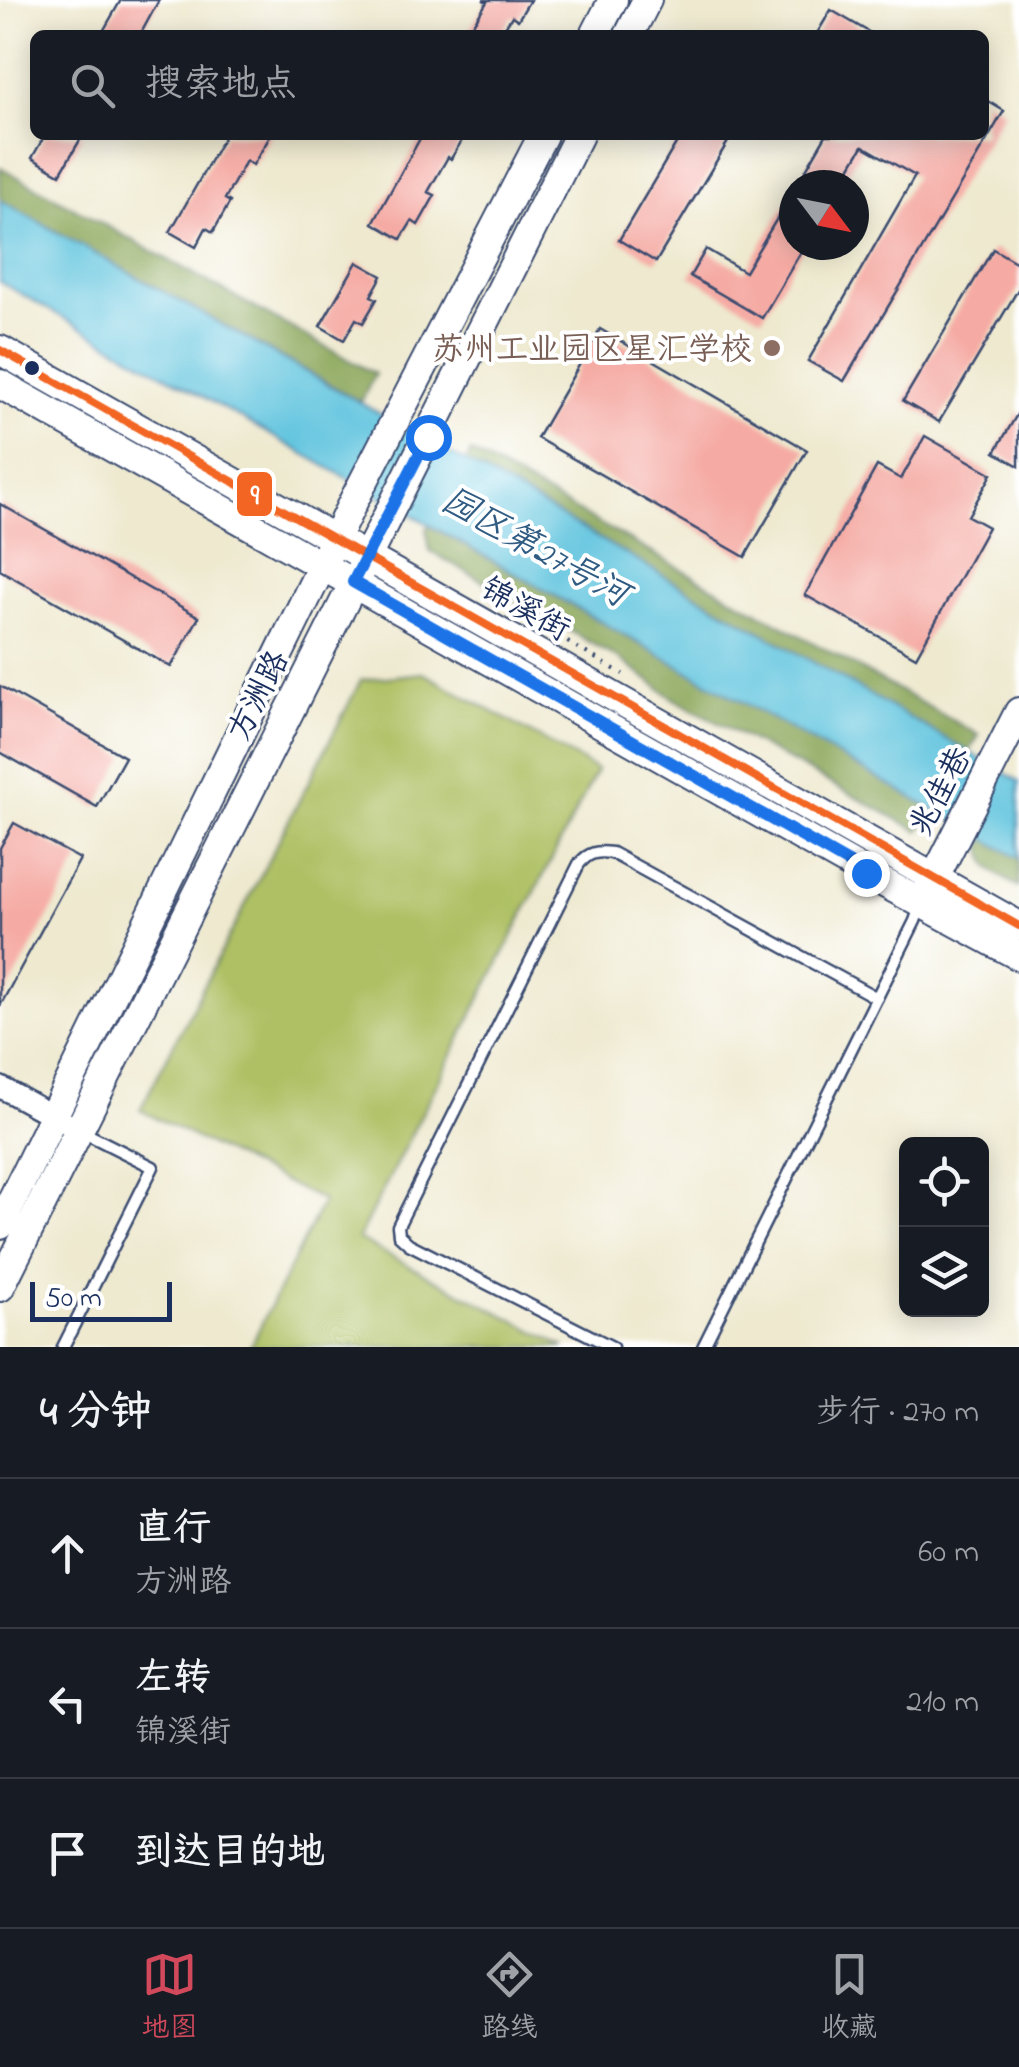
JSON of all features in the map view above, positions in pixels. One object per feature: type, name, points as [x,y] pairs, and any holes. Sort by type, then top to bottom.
[{"type":"main road","points":[[598,30],[613,0]]},
{"type":"main road","points":[[632,30],[647,0]]},
{"type":"main road","name":"方洲路","points":[[0,1287],[66,1124],[323,565],[540,140]]},
{"type":"main road","name":"方洲路","points":[[0,1226],[66,1124],[360,570],[576,140]]},
{"type":"main road","name":"锦溪街","points":[[0,350],[336,539],[360,570]]},
{"type":"main road","name":"锦溪街","points":[[0,384],[323,565],[360,570],[928,890],[1019,956]]},
{"type":"main road","name":"兆佳巷","points":[[928,890],[1019,712]]},
{"type":"main road","name":"锦溪街","points":[[928,890],[1019,926]]},
{"type":"street","points":[[0,1087],[66,1124]]},
{"type":"lane","points":[[612,1347],[409,1244],[399,1235],[398,1226],[579,864],[586,855],[597,851],[612,853],[876,998]]},
{"type":"lane","points":[[704,1347],[928,890]]},
{"type":"lane","points":[[63,1347],[153,1167],[66,1124]]},
{"type":"green space","points":[[0,167],[375,374],[361,402],[0,200]]},
{"type":"green space","points":[[471,452],[979,735],[969,752],[466,462]]},
{"type":"green space","points":[[429,525],[933,809],[919,831],[674,699],[621,660],[430,551],[426,529]]},
{"type":"green space","points":[[423,673],[597,770],[358,1239],[565,1347],[250,1347],[323,1201],[140,1110],[361,680]]},
{"type":"green space","points":[[982,837],[1019,858],[1019,887],[991,869]]},
{"type":"water","name":"园区第27号河","points":[[0,200],[466,462],[1019,781],[1019,858],[0,282]]},
{"type":"building","points":[[121,0],[159,0],[143,30],[104,30]]},
{"type":"building","points":[[483,0],[530,0],[518,20],[512,16],[503,30],[469,30],[487,2]]},
{"type":"building","points":[[831,10],[865,30],[819,30]]},
{"type":"building","points":[[989,102],[1004,111],[989,136]]},
{"type":"building","points":[[42,140],[80,140],[60,174],[32,158]]},
{"type":"building","points":[[222,140],[268,140],[253,165],[246,161],[225,199],[230,202],[213,232],[206,228],[196,247],[170,232]]},
{"type":"building","points":[[419,140],[462,140],[428,192],[435,195],[418,225],[412,221],[401,239],[373,223]]},
{"type":"building","points":[[678,140],[729,140],[656,262],[619,240]]},
{"type":"building","points":[[823,140],[987,140],[844,381],[808,361],[915,176],[863,146],[849,170],[806,170]]},
{"type":"building","points":[[779,215],[779,260],[796,260],[762,318],[690,276],[706,249],[745,272]]},
{"type":"building","points":[[993,249],[1019,264],[1019,288],[939,422],[903,401]]},
{"type":"building","points":[[357,262],[382,276],[371,296],[377,299],[363,323],[356,319],[344,340],[320,326]]},
{"type":"building","points":[[600,329],[807,450],[745,557],[537,438]]},
{"type":"building","points":[[1019,411],[1019,466],[995,452]]},
{"type":"building","points":[[925,436],[992,474],[968,516],[988,527],[916,657],[805,595],[877,466],[901,479]]},
{"type":"building","points":[[0,504],[199,617],[171,667],[0,570]]},
{"type":"building","points":[[0,686],[125,757],[97,807],[0,752]]},
{"type":"building","points":[[14,823],[80,859],[0,1006],[0,848]]},
{"type":"transit line","name":"9","points":[[0,350],[1019,926]]},
{"type":"place","name":"苏州工业园区星汇学校","points":[[772,348]]},
{"type":"route","points":[[428,437],[353,582],[866,873]]}]
